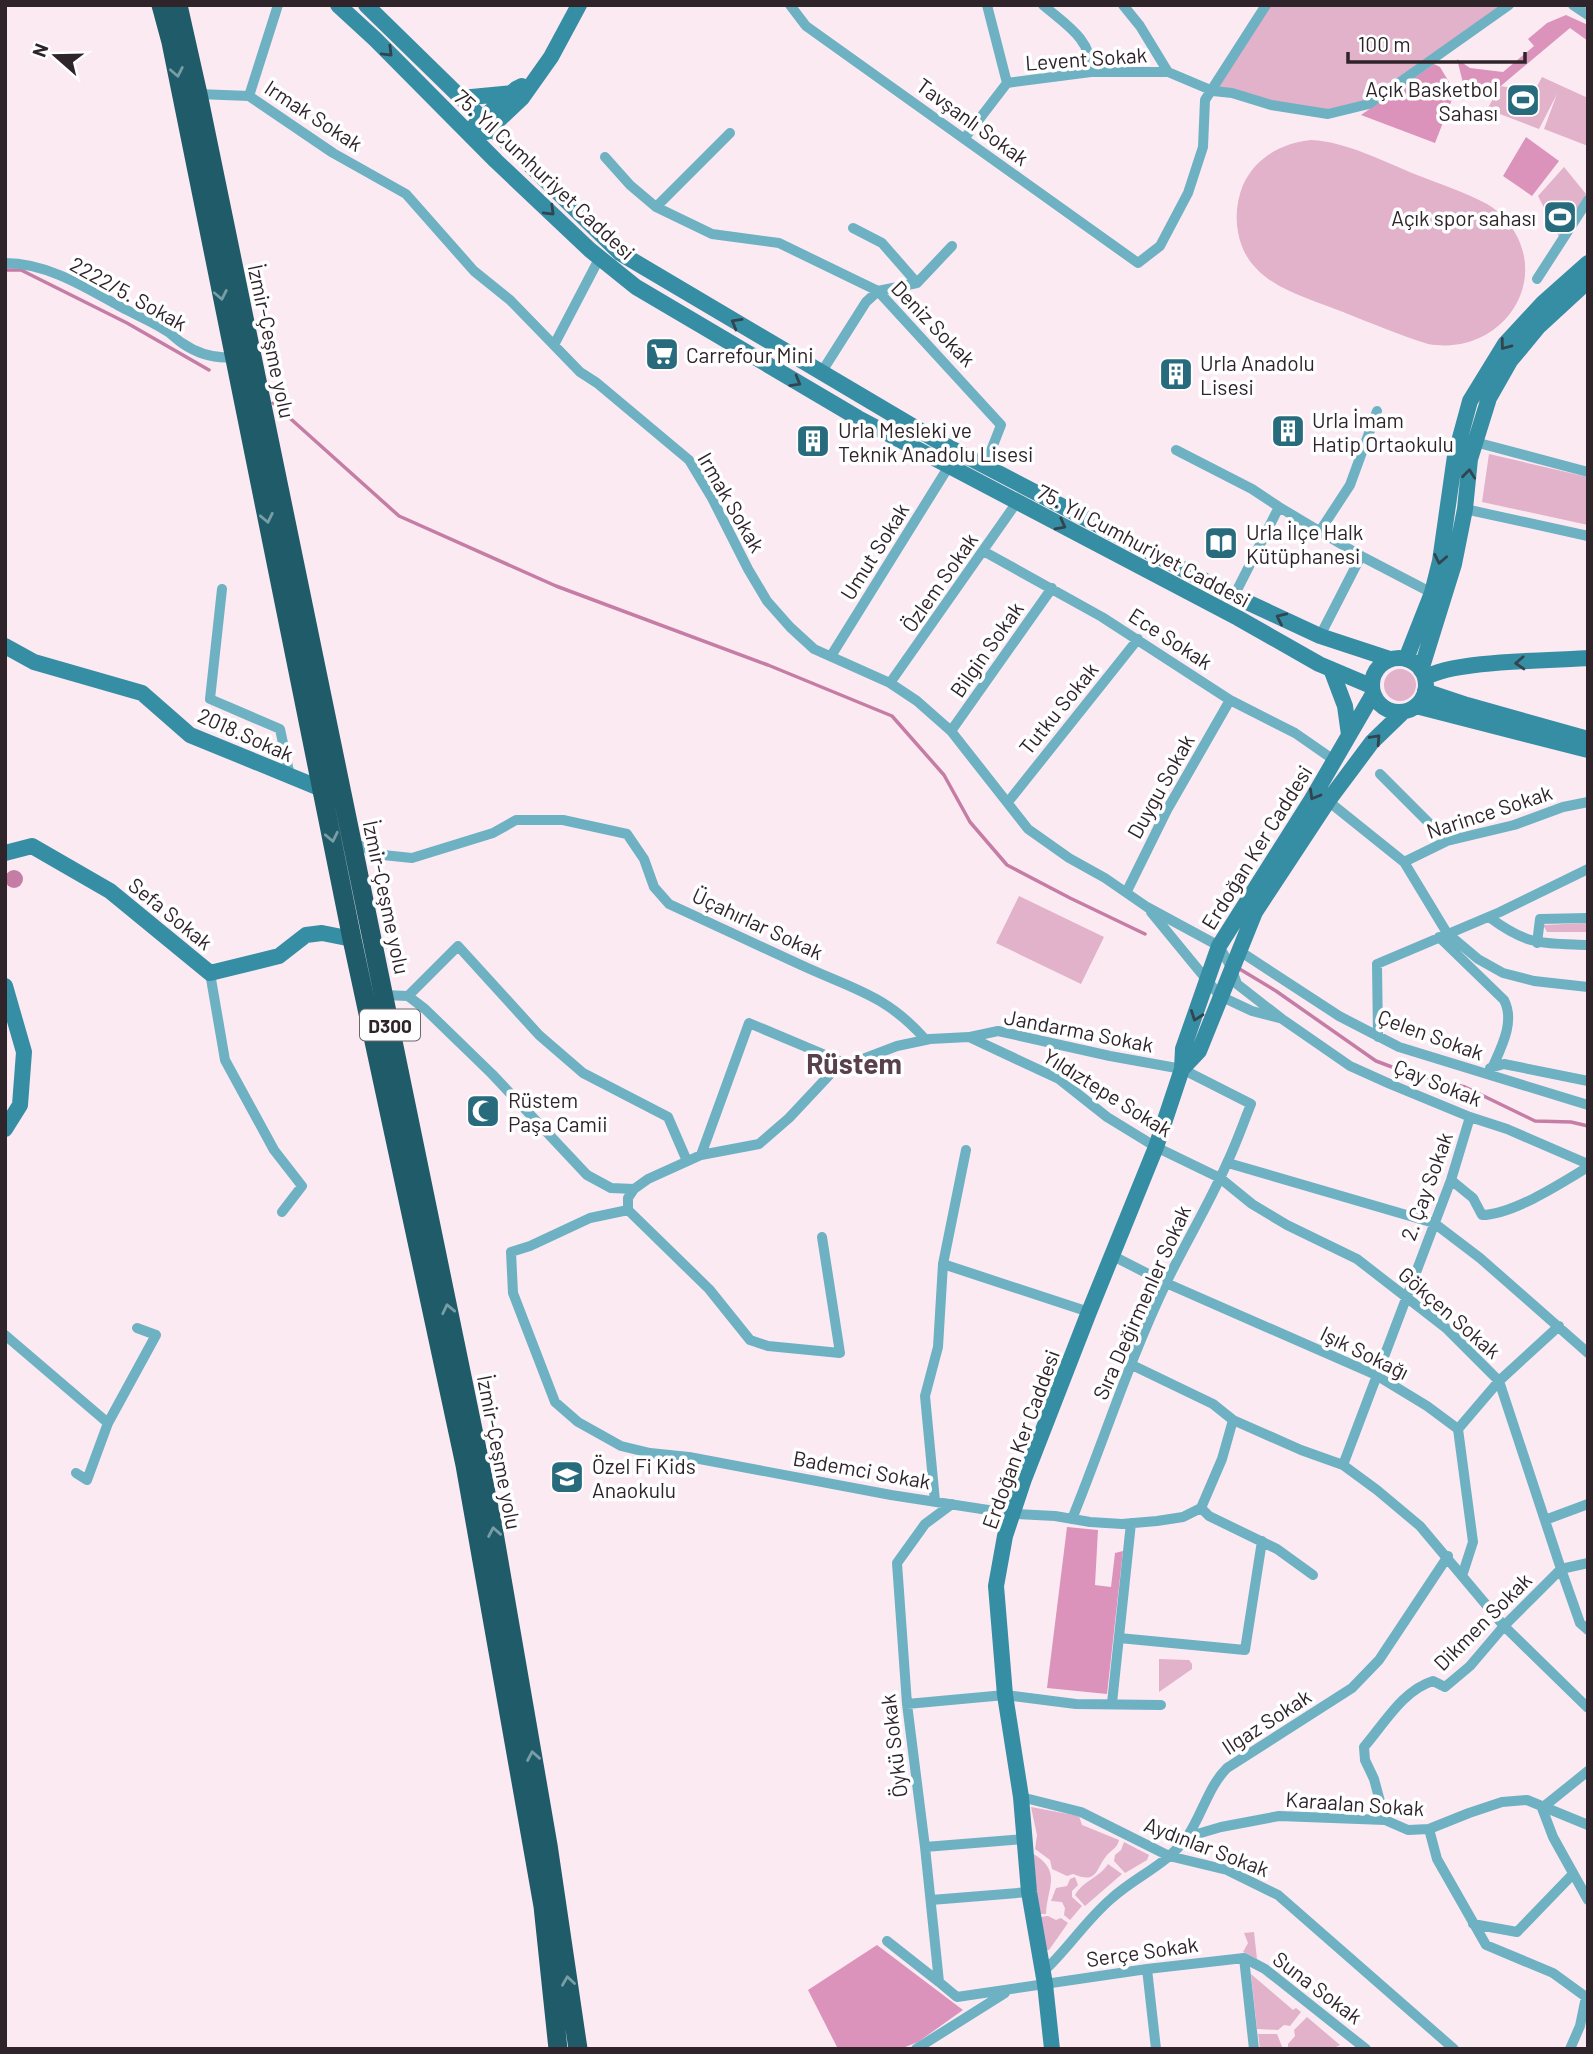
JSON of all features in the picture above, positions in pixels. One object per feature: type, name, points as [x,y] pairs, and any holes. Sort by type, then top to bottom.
[{"type":"highway","name":"İzmir-Çeşme yolu","points":[[161,5],[171,42],[352,939],[465,1465],[543,1906],[558,2049]]},
{"type":"highway","name":"İzmir-Çeşme yolu","points":[[178,5],[493,1527],[548,1845],[578,2049]]},
{"type":"highway","points":[[183,29],[193,5]]},
{"type":"street","points":[[249,96],[278,5]]},
{"type":"street","name":"75. Yıl Cumhuriyet Caddesi","points":[[338,5],[472,137],[600,257],[636,286],[699,326],[858,418],[1372,690]]},
{"type":"street","name":"75. Yıl Cumhuriyet Caddesi","points":[[366,5],[620,253],[941,443],[1234,596],[1320,636],[1398,659]]},
{"type":"street","points":[[487,122],[522,98],[551,57],[579,5]]},
{"type":"street","name":"Tavşanlı Sokak","points":[[790,5],[806,26],[1138,263],[1160,246],[1188,193],[1203,147],[1205,100],[1213,91]]},
{"type":"street","points":[[964,139],[1007,83],[987,5]]},
{"type":"street","points":[[1043,5],[1082,37],[1092,61],[1091,72]]},
{"type":"street","points":[[1123,5],[1140,26],[1168,72],[1213,91],[1232,93],[1271,105],[1328,114],[1369,104],[1509,5]]},
{"type":"street","points":[[1213,91],[1266,5]]},
{"type":"street","points":[[1573,5],[1588,15]]},
{"type":"street","name":"Levent Sokak","points":[[1007,83],[1091,72],[1168,72]]},
{"type":"street","points":[[472,137],[512,93],[531,82]]},
{"type":"street","points":[[461,97],[512,93]]},
{"type":"street","name":"Irmak Sokak","points":[[198,94],[249,96],[333,153],[406,194],[474,271],[510,300],[580,372],[597,383],[689,460],[767,601],[790,627],[814,649],[890,683],[916,701],[951,732],[1028,829],[1147,907]]},
{"type":"street","points":[[656,207],[730,133]]},
{"type":"street","name":"Deniz Sokak","points":[[605,156],[630,186],[656,207],[712,234],[779,243],[878,291],[1001,425],[985,466]]},
{"type":"street","points":[[1537,279],[1588,200]]},
{"type":"street","points":[[853,228],[882,243],[917,283]]},
{"type":"street","points":[[821,373],[866,302],[878,291],[917,283],[952,246]]},
{"type":"street","points":[[554,345],[600,257]]},
{"type":"street","name":"2222/5. Sokak","points":[[5,263],[22,263],[41,268],[82,286],[168,331],[197,352],[212,357],[233,356]]},
{"type":"street","points":[[1588,263],[1543,303],[1505,344],[1470,401],[1455,456],[1440,561],[1432,593],[1398,659],[1377,669],[1372,690],[1385,709],[1409,709],[1588,750]]},
{"type":"street","points":[[1409,709],[1424,680],[1454,564],[1465,509],[1470,459],[1489,398],[1510,361],[1539,326],[1588,281]]},
{"type":"street","points":[[1320,531],[1350,485],[1377,411]]},
{"type":"street","points":[[1475,442],[1588,472]]},
{"type":"street","points":[[1176,450],[1252,489],[1360,556],[1432,593]]},
{"type":"street","name":"Umut Sokak","points":[[831,656],[949,466]]},
{"type":"street","name":"Özlem Sokak","points":[[890,683],[985,552],[1017,502]]},
{"type":"street","points":[[1234,596],[1279,507]]},
{"type":"street","points":[[1465,509],[1588,536]]},
{"type":"street","name":"Ece Sokak","points":[[985,552],[1138,639],[1230,700],[1295,733],[1334,760]]},
{"type":"street","points":[[1320,636],[1360,556]]},
{"type":"street","name":"Bilgin Sokak","points":[[951,732],[1052,588]]},
{"type":"street","points":[[222,589],[209,699],[281,729],[289,776]]},
{"type":"street","name":"Tutku Sokak","points":[[1008,802],[1138,639]]},
{"type":"street","name":"2018.Sokak","points":[[5,646],[34,663],[142,693],[190,735],[322,789]]},
{"type":"street","points":[[1424,680],[1436,672],[1470,666],[1588,658]]},
{"type":"street","points":[[1398,659],[1424,680],[1467,705],[1588,738]]},
{"type":"street","points":[[1331,669],[1345,706],[1349,735]]},
{"type":"street","name":"Erdoğan Ker Caddesi","points":[[1052,2049],[1044,1978],[1029,1892],[1021,1797],[1005,1696],[996,1586],[1005,1536],[1088,1312],[1156,1147],[1182,1069],[1183,1049],[1208,984],[1219,946],[1312,799],[1372,690]]},
{"type":"street","name":"Duygu Sokak","points":[[1126,891],[1167,810],[1230,700]]},
{"type":"street","name":"Erdoğan Ker Caddesi","points":[[1182,1069],[1199,1051],[1255,912],[1328,801],[1372,742],[1409,709]]},
{"type":"street","points":[[1380,774],[1447,841]]},
{"type":"street","points":[[1328,801],[1404,862],[1443,935],[1504,1000],[1509,1015],[1498,1065]]},
{"type":"street","name":"Narince Sokak","points":[[1404,862],[1447,841],[1514,825],[1563,807],[1588,802]]},
{"type":"street","name":"Üçahırlar Sokak","points":[[353,843],[383,855],[412,858],[493,833],[516,820],[563,820],[627,834],[644,859],[654,887],[668,904],[868,993],[905,1017],[925,1040]]},
{"type":"street","name":"Sefa Sokak","points":[[5,853],[32,846],[99,884],[210,973],[279,956],[306,935],[322,933],[352,939]]},
{"type":"street","points":[[1378,1037],[1377,964],[1489,917],[1588,869]]},
{"type":"street","points":[[1147,907],[1219,946]]},
{"type":"street","points":[[1147,907],[1220,996],[1252,1012],[1282,1019]]},
{"type":"street","points":[[1489,917],[1512,934],[1537,943],[1588,945]]},
{"type":"street","points":[[1537,943],[1540,919],[1588,918]]},
{"type":"street","points":[[1443,935],[1503,973],[1534,981],[1588,987]]},
{"type":"street","points":[[408,996],[458,946],[539,1035],[583,1073],[668,1117],[687,1161]]},
{"type":"street","name":"Çay Sokak","points":[[1219,946],[1237,984],[1350,1066],[1470,1117],[1507,1129],[1588,1166]]},
{"type":"street","name":"Çelen Sokak","points":[[1238,950],[1339,1016],[1399,1047],[1588,1105]]},
{"type":"street","points":[[210,973],[225,1060],[274,1150],[302,1186],[282,1212]]},
{"type":"street","points":[[5,986],[24,1052],[20,1105],[5,1129]]},
{"type":"street","points":[[384,995],[408,996],[425,1009],[492,1074],[587,1175],[611,1188],[634,1189]]},
{"type":"street","points":[[701,1155],[749,1023],[849,1065]]},
{"type":"street","name":"Jandarma Sokak","points":[[970,1037],[998,1031],[1182,1069],[1251,1104]]},
{"type":"street","name":"Yıldıztepe Sokak","points":[[634,1189],[648,1179],[701,1155],[759,1144],[789,1118],[834,1070],[898,1046],[925,1040],[970,1037],[1059,1079],[1107,1117],[1156,1147],[1220,1178]]},
{"type":"street","points":[[1482,1073],[1498,1065],[1588,1081]]},
{"type":"street","name":"Sıra Değirmenler Sokak","points":[[1072,1519],[1119,1391],[1166,1283],[1228,1163],[1251,1104]]},
{"type":"street","name":"2. Çay Sokak","points":[[1343,1465],[1451,1180],[1470,1117]]},
{"type":"street","points":[[935,1502],[925,1396],[938,1348],[943,1264],[966,1150]]},
{"type":"street","points":[[1228,1163],[1434,1223],[1480,1258],[1588,1353]]},
{"type":"street","points":[[1451,1180],[1473,1198],[1482,1215],[1496,1215],[1560,1184],[1588,1166]]},
{"type":"street","name":"Gökçen Sokak","points":[[1220,1178],[1252,1204],[1275,1218],[1357,1259],[1446,1328],[1499,1381],[1580,1623],[1588,1630]]},
{"type":"street","points":[[634,1189],[628,1198],[628,1210],[709,1289],[750,1340],[768,1346],[840,1353],[822,1237]]},
{"type":"street","name":"Bademci Sokak","points":[[628,1210],[590,1218],[511,1252],[513,1293],[555,1402],[578,1422],[621,1446],[878,1493],[1014,1514],[1090,1522],[1131,1523],[1183,1517],[1201,1508]]},
{"type":"street","name":"Işık Sokağı","points":[[1113,1256],[1166,1283],[1376,1375],[1427,1406],[1458,1429]]},
{"type":"street","points":[[943,1264],[1088,1312]]},
{"type":"street","points":[[1462,1576],[1474,1542],[1458,1429],[1499,1381],[1559,1326]]},
{"type":"street","points":[[76,1473],[88,1480],[107,1423],[156,1335],[137,1328]]},
{"type":"street","points":[[5,1335],[107,1423]]},
{"type":"street","points":[[1132,1365],[1213,1404],[1233,1420],[1343,1465],[1420,1526],[1504,1626],[1588,1708]]},
{"type":"street","points":[[1233,1420],[1222,1459],[1201,1508],[1209,1516],[1277,1549],[1313,1575]]},
{"type":"street","name":"Öykü Sokak","points":[[939,1982],[907,1704],[897,1563],[925,1524],[953,1504]]},
{"type":"street","points":[[1545,1520],[1588,1504]]},
{"type":"street","points":[[1112,1703],[1131,1523]]},
{"type":"street","points":[[1119,1638],[1245,1650],[1262,1541]]},
{"type":"street","name":"Ilgaz Sokak","points":[[1044,1978],[1090,1918],[1115,1895],[1169,1856],[1187,1837],[1219,1777],[1227,1768],[1352,1688],[1379,1660],[1447,1556]]},
{"type":"street","points":[[1561,1569],[1588,1563]]},
{"type":"street","name":"Dikmen Sokak","points":[[1385,1820],[1374,1779],[1365,1760],[1364,1746],[1419,1685],[1433,1681],[1445,1687],[1470,1666],[1504,1626],[1561,1569]]},
{"type":"street","points":[[907,1704],[1005,1696],[1076,1704],[1161,1705]]},
{"type":"street","points":[[1588,1771],[1542,1808],[1553,1837],[1588,1900]]},
{"type":"street","name":"Aydınlar Sokak","points":[[1021,1797],[1081,1812],[1169,1856],[1227,1870],[1278,1895],[1454,2049]]},
{"type":"street","name":"Karaalan Sokak","points":[[1187,1837],[1279,1816],[1385,1820],[1408,1830],[1429,1829],[1502,1802],[1527,1800],[1588,1825]]},
{"type":"street","points":[[1429,1829],[1437,1859],[1486,1945],[1553,1973],[1586,1997],[1580,2026],[1570,2049]]},
{"type":"street","points":[[925,1847],[1024,1839]]},
{"type":"street","points":[[1473,1924],[1517,1932],[1572,1875]]},
{"type":"street","points":[[931,1900],[1029,1892]]},
{"type":"street","points":[[887,1941],[939,1982]]},
{"type":"street","points":[[1244,1958],[1254,2049]]},
{"type":"street","name":"Serçe Sokak","points":[[939,1982],[957,1997],[1010,1990],[1044,1978],[1244,1958]]},
{"type":"street","name":"Suna Sokak","points":[[1244,1958],[1265,1969],[1366,2049]]},
{"type":"street","points":[[1147,1969],[1156,2049]]},
{"type":"street","points":[[916,2049],[1010,1990]]},
{"type":"shaded area","points":[[1266,5],[1509,5],[1369,104],[1328,114],[1213,91]]},
{"type":"shaded area","points":[[1566,15],[1588,25],[1588,41],[1570,28],[1496,90],[1466,95],[1457,59],[1470,68],[1503,72],[1534,46],[1528,39],[1547,23]]},
{"type":"shaded area","points":[[1434,64],[1440,67],[1455,92],[1435,143],[1361,115]]},
{"type":"shaded area","points":[[1542,77],[1588,98],[1588,146],[1544,129],[1557,94],[1539,129],[1487,109],[1501,86],[1534,92]]},
{"type":"shaded area","points":[[1526,137],[1559,161],[1532,196],[1503,176]]},
{"type":"shaded area","points":[[1311,140],[1339,144],[1366,153],[1470,196],[1490,206],[1502,216],[1520,244],[1525,267],[1522,289],[1513,310],[1498,326],[1478,339],[1454,345],[1428,344],[1294,293],[1264,276],[1243,250],[1237,226],[1239,196],[1248,175],[1263,159],[1290,144]]},
{"type":"shaded area","name":"Açık spor sahası","points":[[1564,167],[1586,194],[1559,237],[1538,196]]},
{"type":"shaded area","points":[[1489,454],[1588,477],[1588,525],[1482,502]]},
{"type":"shaded area","points":[[1400,669],[1412,673],[1416,685],[1412,697],[1400,701],[1388,697],[1384,685],[1388,673]]},
{"type":"shaded area","points":[[10,870],[18,870],[23,879],[21,886],[10,888],[5,883],[5,875]]},
{"type":"shaded area","points":[[1019,896],[1104,937],[1081,984],[996,943]]},
{"type":"shaded area","points":[[1588,923],[1588,932],[1547,932],[1543,925]]},
{"type":"shaded area","points":[[1067,1527],[1098,1530],[1095,1585],[1111,1587],[1115,1553],[1123,1551],[1107,1694],[1047,1688]]},
{"type":"shaded area","points":[[1159,1659],[1189,1660],[1192,1669],[1159,1692]]},
{"type":"shaded area","points":[[1031,1807],[1079,1816],[1082,1825],[1119,1840],[1118,1843],[1092,1876],[1067,1876],[1052,1869],[1050,1860],[1035,1849],[1037,1835]]},
{"type":"shaded area","points":[[1124,1842],[1149,1855],[1147,1860],[1125,1873],[1114,1861]]},
{"type":"shaded area","points":[[1032,1853],[1042,1860],[1050,1873],[1046,1914],[1039,1914]]},
{"type":"shaded area","points":[[1108,1864],[1122,1874],[1085,1906],[1075,1895]]},
{"type":"shaded area","points":[[1075,1877],[1078,1885],[1072,1891],[1072,1897],[1082,1906],[1070,1920],[1064,1915],[1062,1902],[1051,1901],[1056,1888],[1067,1886],[1070,1879]]},
{"type":"shaded area","points":[[1048,1916],[1056,1920],[1061,1918],[1068,1923],[1049,1950],[1044,1950],[1040,1917]]},
{"type":"shaded area","points":[[1254,1932],[1257,1959],[1243,1952],[1248,1943],[1244,1933]]},
{"type":"shaded area","points":[[877,1945],[963,2010],[918,2042],[900,2049],[838,2049],[808,1990]]},
{"type":"shaded area","points":[[1251,1974],[1293,2010],[1296,2008],[1301,2012],[1290,2026],[1284,2025],[1278,2030],[1257,2029]]},
{"type":"shaded area","points":[[1307,2017],[1340,2045],[1322,2050],[1288,2049],[1288,2044],[1295,2036],[1294,2030]]},
{"type":"shaded area","points":[[1258,2034],[1277,2034],[1283,2049],[1260,2049]]},
{"type":"waterway","points":[[5,270],[21,270],[127,323],[209,370]]},
{"type":"waterway","points":[[273,403],[399,516],[556,586],[768,665],[892,716],[944,775],[970,822],[1007,865],[1145,934]]},
{"type":"waterway","points":[[1238,968],[1276,991],[1376,1061],[1408,1073],[1465,1087],[1535,1121],[1571,1122],[1588,1126]]},
{"type":"place","name":"Açık Basketbol Sahası","points":[[1523,100]]},
{"type":"place","name":"Açık spor sahası","points":[[1560,217]]},
{"type":"place","name":"Carrefour Mini","points":[[662,354]]},
{"type":"place","name":"Urla Anadolu Lisesi","points":[[1176,374]]},
{"type":"place","name":"Urla İmam Hatip Ortaokulu","points":[[1288,431]]},
{"type":"place","name":"Urla Mesleki ve Teknik Anadolu Lisesi","points":[[813,441]]},
{"type":"place","name":"Urla İlçe Halk Kütüphanesi","points":[[1221,543]]},
{"type":"place","name":"Rüstem Paşa Camii","points":[[483,1111]]},
{"type":"place","name":"Özel Fi Kids Anaokulu","points":[[567,1477]]},
{"type":"district","name":"Rüstem","points":[[854,1063]]}]
